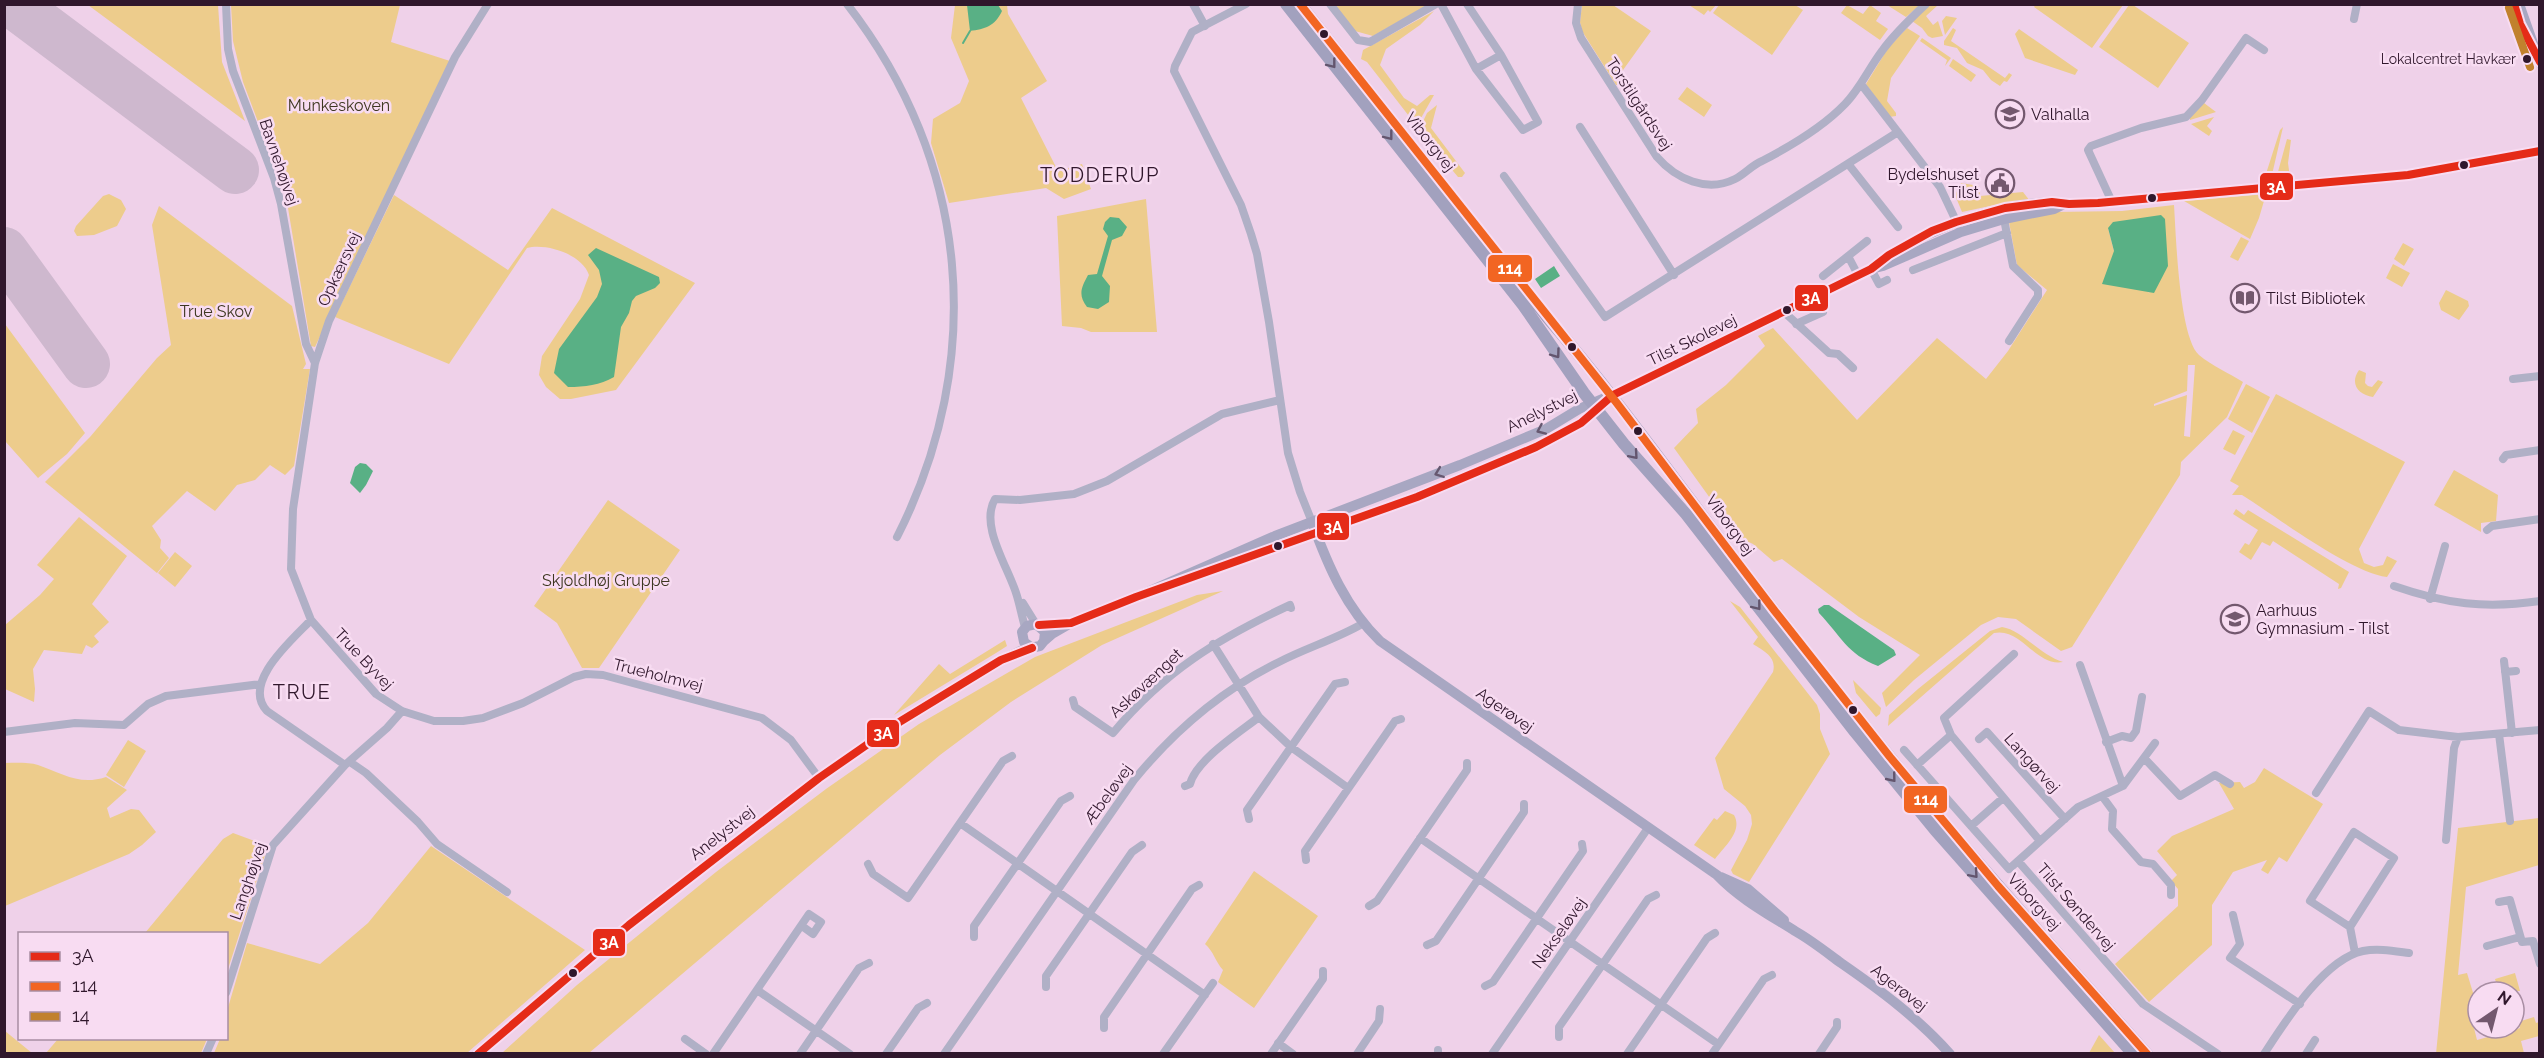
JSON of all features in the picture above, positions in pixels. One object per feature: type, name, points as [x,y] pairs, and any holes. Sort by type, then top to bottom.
[{"type":"main road","name":"Viborgvej","points":[[1286,4],[1523,305],[1552,349],[1595,406],[1686,514],[1910,800],[2133,1053]]},
{"type":"main road","name":"Viborgvej","points":[[1300,4],[1547,317],[1613,395],[1738,563],[1949,830],[2147,1053]]},
{"type":"street","name":"Bavnehøjvej","points":[[226,4],[228,49],[233,71],[281,204],[306,344],[315,363]]},
{"type":"street","name":"Opkærsvej","points":[[291,569],[295,489],[315,363],[329,321],[455,57],[488,4]]},
{"type":"street","points":[[847,4],[870,34],[916,119],[937,176],[947,220],[953,276],[952,345],[945,407],[926,474],[897,537]]},
{"type":"street","points":[[1193,4],[1205,26]]},
{"type":"street","points":[[1246,4],[1190,35],[1174,71],[1241,205],[1251,234],[1257,254],[1288,453],[1312,522]]},
{"type":"street","points":[[1330,4],[1358,40],[1370,42],[1436,4]]},
{"type":"street","points":[[1441,4],[1476,69],[1523,130],[1538,122],[1502,55],[1467,4]]},
{"type":"street","name":"Torstilgårdsvej","points":[[1578,4],[1576,23],[1581,38],[1657,157],[1674,174],[1691,182],[1715,184],[1742,175],[1760,161],[1787,148],[1836,113],[1847,103],[1861,84],[1883,49],[1926,4]]},
{"type":"street","points":[[2354,20],[2357,4]]},
{"type":"street","points":[[2514,4],[2520,24],[2534,49]]},
{"type":"street","points":[[2519,4],[2540,63]]},
{"type":"street","points":[[2112,202],[2105,182],[2088,152],[2091,146],[2141,128],[2186,117],[2202,100],[2247,38],[2264,50]]},
{"type":"street","points":[[1476,69],[1502,55]]},
{"type":"street","points":[[1861,84],[1940,188],[1959,227]]},
{"type":"street","points":[[1580,127],[1674,275]]},
{"type":"street","points":[[1504,176],[1605,317],[1898,132]]},
{"type":"street","name":"Tilst Skolevej","points":[[1613,395],[1858,275],[1883,266],[1998,210],[2055,202],[2064,204],[2112,202],[2320,185],[2433,172],[2540,152]]},
{"type":"street","points":[[1849,165],[1898,227]]},
{"type":"street","name":"Tilst Skolevej","points":[[1959,227],[2054,209],[2064,204]]},
{"type":"street","points":[[2004,219],[2013,266],[2038,290],[2038,296],[2009,341]]},
{"type":"street","points":[[1913,270],[2007,233]]},
{"type":"street","points":[[1823,276],[1867,241]]},
{"type":"street","points":[[1848,256],[1858,275]]},
{"type":"street","points":[[1871,269],[1879,284],[1887,280]]},
{"type":"street","points":[[1784,312],[1829,353],[1838,354],[1853,368]]},
{"type":"street","points":[[1796,324],[1823,312]]},
{"type":"street","points":[[2513,378],[2540,376]]},
{"type":"street","name":"Anelystvej","points":[[1136,597],[1428,493],[1525,452],[1581,423],[1595,406],[1613,395]]},
{"type":"street","points":[[1030,628],[1045,632],[1044,641],[1037,647],[1031,647],[1024,642],[1030,628],[991,530],[991,508],[995,499],[1020,500],[1074,494],[1107,481],[1222,414],[1280,400]]},
{"type":"street","name":"Anelystvej","points":[[1044,641],[1071,623],[1258,543],[1460,465],[1546,429],[1579,409],[1595,406]]},
{"type":"street","points":[[2503,459],[2506,454],[2540,450]]},
{"type":"street","points":[[2487,530],[2492,526],[2540,519]]},
{"type":"street","name":"Agerøvej","points":[[1312,522],[1338,585],[1362,624],[1389,648],[1717,876],[1730,889],[1774,920],[1795,931],[1889,997],[1950,1053]]},
{"type":"street","points":[[2430,599],[2445,546]]},
{"type":"street","name":"True Byvej","points":[[291,569],[310,620],[376,694],[402,711],[434,721]]},
{"type":"street","points":[[2394,586],[2430,599],[2482,606],[2540,602]]},
{"type":"street","name":"Askøvænget","points":[[1073,700],[1075,707],[1113,733],[1150,693],[1213,644],[1290,605],[1292,608]]},
{"type":"street","points":[[310,620],[268,669],[261,684],[261,705],[348,764],[366,773],[418,822],[437,844],[507,892]]},
{"type":"street","name":"Anelystvej","points":[[1001,660],[1030,628],[1071,623]]},
{"type":"street","name":"Æbeløvej","points":[[944,1053],[1148,763],[1190,721],[1238,685],[1279,662],[1362,624]]},
{"type":"street","points":[[1213,644],[1259,717],[1291,747],[1348,788]]},
{"type":"street","name":"Anelystvej","points":[[477,1053],[629,925],[819,778],[910,715],[1001,660],[1031,647]]},
{"type":"street","points":[[1917,765],[1951,735],[1944,718],[2014,654]]},
{"type":"street","points":[[2504,661],[2512,733]]},
{"type":"street","points":[[2080,665],[2123,786]]},
{"type":"street","points":[[2505,672],[2516,671]]},
{"type":"street","name":"Trueholmvej","points":[[434,721],[483,718],[523,702],[574,677],[586,674],[603,675],[762,718],[791,740],[819,778]]},
{"type":"street","points":[[1249,819],[1247,810],[1335,684],[1345,681]]},
{"type":"street","points":[[4,732],[75,723],[124,725],[148,704],[166,696],[261,684]]},
{"type":"street","points":[[2106,742],[2122,736],[2131,738],[2136,730],[2142,697]]},
{"type":"street","points":[[348,764],[402,711]]},
{"type":"street","points":[[2316,793],[2369,711],[2399,730],[2458,737],[2540,730]]},
{"type":"street","points":[[1185,786],[1190,784],[1192,776],[1210,757],[1259,717]]},
{"type":"street","points":[[1306,860],[1305,851],[1395,721],[1401,719]]},
{"type":"street","name":"Langørvej","points":[[1979,740],[1987,732],[2065,819]]},
{"type":"street","points":[[2499,734],[2504,801],[2510,821]]},
{"type":"street","name":"Tilst Søndervej","points":[[1951,735],[2040,841]]},
{"type":"street","points":[[2446,840],[2454,748],[2458,737]]},
{"type":"street","points":[[2018,861],[2078,807],[2123,786],[2145,759],[2155,742]]},
{"type":"street","name":"Tilst Søndervej","points":[[1904,750],[2009,869],[2018,861],[2144,1004],[2218,1053]]},
{"type":"street","points":[[868,864],[873,874],[908,898],[1003,761],[1012,756]]},
{"type":"street","points":[[2145,759],[2180,796],[2215,775],[2230,784]]},
{"type":"street","name":"Langhøjvej","points":[[228,987],[273,845],[348,764]]},
{"type":"street","points":[[1369,906],[1377,901],[1467,770],[1467,764]]},
{"type":"street","points":[[974,937],[974,926],[1061,801],[1070,796]]},
{"type":"street","points":[[2102,796],[2113,811],[2112,829],[2141,862],[2153,864],[2170,885],[2171,895]]},
{"type":"street","points":[[1971,826],[2003,798]]},
{"type":"street","points":[[1427,945],[1436,941],[1524,812],[1524,804]]},
{"type":"street","points":[[960,823],[1205,994]]},
{"type":"street","name":"Nekseløvej","points":[[1492,1053],[1648,828]]},
{"type":"street","points":[[2350,927],[2310,901],[2354,832],[2394,858],[2350,927],[2355,952]]},
{"type":"street","points":[[1420,838],[1718,1044]]},
{"type":"street","points":[[1485,986],[1493,982],[1583,851],[1582,844]]},
{"type":"street","points":[[1046,987],[1046,976],[1132,852],[1142,845]]},
{"type":"street","points":[[1104,1028],[1104,1017],[1192,889],[1199,885]]},
{"type":"street","points":[[1559,1037],[1559,1027],[1602,964],[1648,899],[1656,895]]},
{"type":"street","points":[[2499,902],[2510,900],[2522,942],[2533,941],[2540,964]]},
{"type":"street","points":[[2233,915],[2240,944],[2230,958],[2300,1004]]},
{"type":"street","points":[[713,1053],[802,926]]},
{"type":"street","points":[[1627,1053],[1707,938],[1714,933]]},
{"type":"street","points":[[2487,946],[2520,937]]},
{"type":"street","points":[[2268,1052],[2300,1004],[2327,970],[2355,952],[2375,950],[2409,953]]},
{"type":"street","points":[[800,1053],[860,968],[869,963]]},
{"type":"street","points":[[1271,1053],[1323,979],[1323,971]]},
{"type":"street","points":[[1712,1053],[1764,979],[1772,975]]},
{"type":"street","points":[[1163,1053],[1213,983]]},
{"type":"street","points":[[757,990],[850,1053]]},
{"type":"street","points":[[886,1053],[918,1008],[927,1003]]},
{"type":"street","points":[[1357,1053],[1379,1021],[1380,1009]]},
{"type":"street","points":[[1819,1053],[1837,1027],[1837,1022]]},
{"type":"street","points":[[685,1039],[706,1053]]},
{"type":"street","points":[[2306,1053],[2315,1040]]},
{"type":"street","points":[[1278,1043],[1293,1053]]},
{"type":"green space","points":[[2036,4],[2123,5],[2092,48],[2034,7]]},
{"type":"green space","points":[[88,5],[218,5],[222,62],[245,121]]},
{"type":"green space","name":"Munkeskoven","points":[[231,5],[400,5],[391,42],[450,61],[315,347],[311,346],[286,196],[243,82],[233,41]]},
{"type":"green space","points":[[955,5],[1007,5],[1008,14],[1047,81],[1021,98],[1058,171],[1082,164],[1091,189],[1064,199],[1046,188],[949,203],[931,143],[933,119],[960,103],[969,81],[951,38]]},
{"type":"green space","points":[[1335,5],[1428,5],[1373,36],[1355,31]]},
{"type":"green space","points":[[1582,5],[1613,5],[1651,31],[1618,77],[1623,81],[1620,85],[1616,85],[1582,31],[1580,22]]},
{"type":"green space","points":[[1689,5],[1716,5],[1704,15]]},
{"type":"green space","points":[[1719,5],[1795,5],[1803,10],[1772,55],[1713,13]]},
{"type":"green space","points":[[1847,5],[1863,14],[1870,5],[1881,13],[1876,21],[1888,29],[1880,40],[1841,13]]},
{"type":"green space","points":[[1887,5],[1908,6],[1920,5],[1906,17]]},
{"type":"green space","points":[[1930,5],[1938,5],[1926,16],[1933,25],[1938,21],[1943,36],[1932,38],[1912,21]]},
{"type":"green space","points":[[2129,5],[2133,5],[2189,43],[2158,88],[2099,47]]},
{"type":"green space","points":[[1434,11],[1420,25],[1386,49],[1380,65],[1404,98],[1417,106],[1430,95],[1434,95],[1416,127],[1412,128],[1412,120],[1367,62],[1361,59],[1363,50]]},
{"type":"green space","points":[[1946,16],[1957,18],[1945,35],[1942,21]]},
{"type":"green space","points":[[1907,28],[1920,36],[1891,78],[1887,101],[1896,116],[1889,117],[1866,84],[1888,48]]},
{"type":"green space","points":[[1953,28],[1956,30],[1951,41],[2005,78],[2009,73],[2012,75],[2007,82],[2004,81],[2000,86],[1983,70],[1967,63],[1957,48],[1944,45],[1944,41]]},
{"type":"green space","points":[[2019,29],[2078,70],[2075,75],[2025,58],[2015,34]]},
{"type":"green space","points":[[1922,38],[1951,58],[1945,66],[1947,60],[1920,41]]},
{"type":"green space","points":[[1953,59],[1976,75],[1971,82],[1949,66]]},
{"type":"green space","points":[[1687,87],[1712,105],[1704,117],[1678,99]]},
{"type":"green space","points":[[2204,103],[2216,112],[2190,120],[2190,117]]},
{"type":"green space","points":[[1437,105],[1431,128],[1465,173],[1462,177],[1458,177],[1419,130],[1427,113]]},
{"type":"green space","points":[[2214,117],[2207,126],[2212,131],[2209,136],[2191,124]]},
{"type":"green space","points":[[2283,127],[2271,179],[2264,180],[2280,130]]},
{"type":"green space","points":[[2287,139],[2291,140],[2288,163],[2290,178],[2276,179]]},
{"type":"green space","points":[[1961,183],[1979,186],[1980,196],[2023,192],[2030,201],[2004,203],[1962,212],[1955,195]]},
{"type":"green space","points":[[109,194],[121,200],[126,209],[117,226],[94,235],[77,236],[74,231],[76,226],[103,196]]},
{"type":"green space","points":[[2266,194],[2250,239],[2184,201]]},
{"type":"green space","points":[[394,195],[508,270],[552,208],[695,283],[616,390],[560,399],[546,387],[539,375],[542,356],[580,299],[589,275],[579,261],[563,252],[544,247],[527,248],[449,364],[335,317]]},
{"type":"green space","points":[[1146,199],[1157,332],[1091,332],[1081,328],[1062,326],[1057,216]]},
{"type":"green space","points":[[2174,205],[2183,308],[2192,345],[2204,359],[2243,382],[2227,417],[2181,462],[2180,475],[2072,647],[2061,651],[2016,619],[1998,617],[1981,625],[1914,680],[1886,707],[1882,693],[1920,655],[1859,617],[1782,559],[1774,562],[1753,544],[1738,537],[1674,448],[1698,423],[1696,409],[1726,385],[1765,346],[1758,336],[1773,328],[1857,420],[1937,338],[1986,379],[2008,351],[2047,290],[2017,265],[2009,222],[2054,212],[2122,211]],"holes":[[[2108,228],[2150,294],[2114,251]],[[2188,365],[2195,365],[2190,437],[2184,436],[2187,395],[2154,406],[2154,404],[2187,391]]]},
{"type":"green space","name":"True Skov","points":[[159,206],[292,306],[306,364],[303,369],[310,369],[294,466],[285,475],[270,465],[255,480],[237,485],[215,511],[187,491],[152,526],[161,540],[160,548],[169,558],[157,573],[45,482],[90,437],[157,358],[171,345],[152,225]]},
{"type":"green space","points":[[2241,237],[2249,241],[2238,261],[2230,257]]},
{"type":"green space","points":[[2403,243],[2414,249],[2404,266],[2394,259]]},
{"type":"green space","points":[[2393,264],[2410,273],[2402,287],[2386,278]]},
{"type":"green space","points":[[2446,290],[2468,301],[2469,306],[2459,320],[2441,310],[2439,303]]},
{"type":"green space","points":[[5,324],[85,433],[67,454],[38,478],[5,441]]},
{"type":"green space","points":[[2359,370],[2366,373],[2365,383],[2368,386],[2372,387],[2378,380],[2383,382],[2373,397],[2357,388],[2355,380]]},
{"type":"green space","points":[[2246,384],[2270,397],[2252,433],[2228,419]]},
{"type":"green space","points":[[2276,394],[2405,462],[2359,549],[2364,563],[2374,567],[2383,565],[2387,556],[2397,561],[2387,577],[2371,573],[2334,555],[2242,495],[2232,495],[2239,486],[2230,481]]},
{"type":"green space","points":[[2233,430],[2245,436],[2235,455],[2223,449]]},
{"type":"green space","points":[[2454,470],[2498,495],[2496,521],[2481,523],[2481,532],[2434,505]]},
{"type":"green space","name":"Skjoldhøj Gruppe","points":[[608,500],[680,550],[599,668],[582,668],[557,623],[534,606]]},
{"type":"green space","points":[[2236,509],[2244,515],[2248,510],[2349,572],[2341,588],[2338,589],[2339,584],[2273,541],[2270,546],[2262,542],[2251,560],[2239,552],[2245,543],[2249,545],[2258,530],[2233,514]]},
{"type":"green space","points":[[79,517],[127,556],[92,604],[109,622],[94,636],[99,642],[92,648],[86,645],[82,654],[44,650],[33,669],[34,702],[5,689],[5,625],[40,595],[54,579],[37,565]]},
{"type":"green space","points":[[175,552],[192,566],[175,587],[158,573]]},
{"type":"green space","points":[[1223,591],[1102,645],[1011,702],[940,755],[589,1053],[502,1053],[577,985],[716,872],[826,789],[919,724],[1035,657],[1197,595]]},
{"type":"green space","points":[[1730,601],[1740,607],[1817,705],[1820,714],[1820,729],[1830,754],[1749,882],[1733,874],[1731,870],[1747,840],[1752,824],[1751,815],[1745,806],[1724,789],[1715,758],[1773,672],[1774,667],[1769,655],[1753,644],[1758,637]]},
{"type":"green space","points":[[2002,627],[2017,633],[2063,662],[2045,659],[2012,636],[1994,633],[1888,726],[1889,715],[1918,689],[1990,631]]},
{"type":"green space","points":[[1005,640],[1007,646],[894,715],[939,664],[950,674]]},
{"type":"green space","points":[[1853,680],[1881,708],[1880,714],[1876,717],[1856,693]]},
{"type":"green space","points":[[128,740],[146,751],[124,787],[106,775]]},
{"type":"green space","points":[[5,763],[34,764],[79,779],[106,777],[127,790],[107,808],[110,818],[131,809],[139,810],[156,832],[129,854],[5,906]]},
{"type":"green space","points":[[2264,768],[2323,804],[2287,862],[2279,857],[2268,874],[2261,870],[2267,860],[2233,872],[2212,905],[2212,945],[2149,1002],[2115,964],[2178,906],[2178,889],[2171,881],[2177,875],[2157,851],[2172,836],[2234,809],[2219,783],[2240,782],[2244,788],[2255,782]]},
{"type":"green space","points":[[1725,811],[1734,815],[1735,833],[1715,859],[1694,845],[1714,818],[1717,820]]},
{"type":"green space","points":[[2539,818],[2539,865],[2466,887],[2458,975],[2467,973],[2469,980],[2466,980],[2466,1040],[2525,1040],[2521,1041],[2524,1053],[2436,1054],[2458,828]]},
{"type":"green space","points":[[233,833],[268,846],[228,969],[228,932],[146,932],[223,839]]},
{"type":"green space","points":[[431,846],[585,950],[467,1053],[214,1053],[220,1040],[228,1040],[228,1008],[247,943],[320,964],[368,923]]},
{"type":"green space","points":[[1254,871],[1318,916],[1254,1008],[1218,982],[1223,970],[1205,944]]},
{"type":"green space","points":[[2515,973],[2517,980],[2495,980]]},
{"type":"green space","points":[[2534,1017],[2536,1023],[2539,1022],[2539,1036],[2526,1040],[2526,1020]]},
{"type":"green space","points":[[5,1031],[32,1053],[5,1053]]},
{"type":"green space","points":[[2099,1035],[2115,1053],[2089,1053]]},
{"type":"green space","points":[[57,1040],[207,1040],[201,1053],[46,1053]]},
{"type":"shaded area","points":[[967,5],[998,5],[1002,11],[989,26],[970,31]]},
{"type":"shaded area","points":[[2161,215],[2165,219],[2168,266],[2154,293],[2102,284],[2114,251],[2108,228],[2113,222]]},
{"type":"shaded area","points":[[1110,217],[1119,218],[1127,227],[1122,236],[1112,240],[1102,276],[1110,286],[1109,302],[1098,309],[1087,307],[1082,299],[1082,288],[1088,275],[1097,274],[1108,236],[1103,229]]},
{"type":"shaded area","points":[[596,248],[659,277],[660,283],[655,288],[636,296],[632,301],[629,313],[621,327],[614,377],[592,385],[568,387],[554,373],[559,349],[597,297],[602,284],[599,270],[588,255]]},
{"type":"shaded area","points":[[1554,266],[1560,276],[1541,288],[1535,279]]},
{"type":"shaded area","points":[[360,463],[366,464],[373,471],[360,493],[350,483],[355,467]]},
{"type":"shaded area","points":[[1829,605],[1894,650],[1896,655],[1878,666],[1859,656],[1845,644],[1819,613],[1818,609]]},
{"type":"waterway","points":[[963,43],[970,31]]},
{"type":"runway","points":[[13,4],[235,170]]},
{"type":"runway","points":[[4,251],[86,364]]},
{"type":"transit line","name":"114","points":[[1300,4],[1616,402],[1774,610],[1890,757],[1998,886],[2147,1054]]},
{"type":"transit line","name":"3A","points":[[2514,4],[2520,24],[2540,62]]},
{"type":"transit line","name":"14","points":[[2509,8],[2530,67]]},
{"type":"transit line","name":"3A","points":[[1039,625],[1071,623],[1136,597],[1417,497],[1536,447],[1581,423],[1613,395],[1871,269],[1889,255],[1932,231],[1956,222],[2005,208],[2052,202],[2098,203],[2408,175],[2540,151]]},
{"type":"transit line","name":"3A","points":[[478,1054],[629,925],[819,778],[901,721],[1001,660],[1032,648]]},
{"type":"place","name":"Lokalcentret Havkær","points":[[2527,59]]},
{"type":"place","name":"Valhalla","points":[[2010,114]]},
{"type":"place","name":"Bydelshuset Tilst","points":[[2000,183]]},
{"type":"place","name":"Tilst Bibliotek","points":[[2245,298]]},
{"type":"place","name":"Aarhuus Gymnasium - Tilst","points":[[2235,619]]},
{"type":"district","name":"TODDERUP","points":[[1100,175]]},
{"type":"district","name":"TRUE","points":[[302,692]]}]
